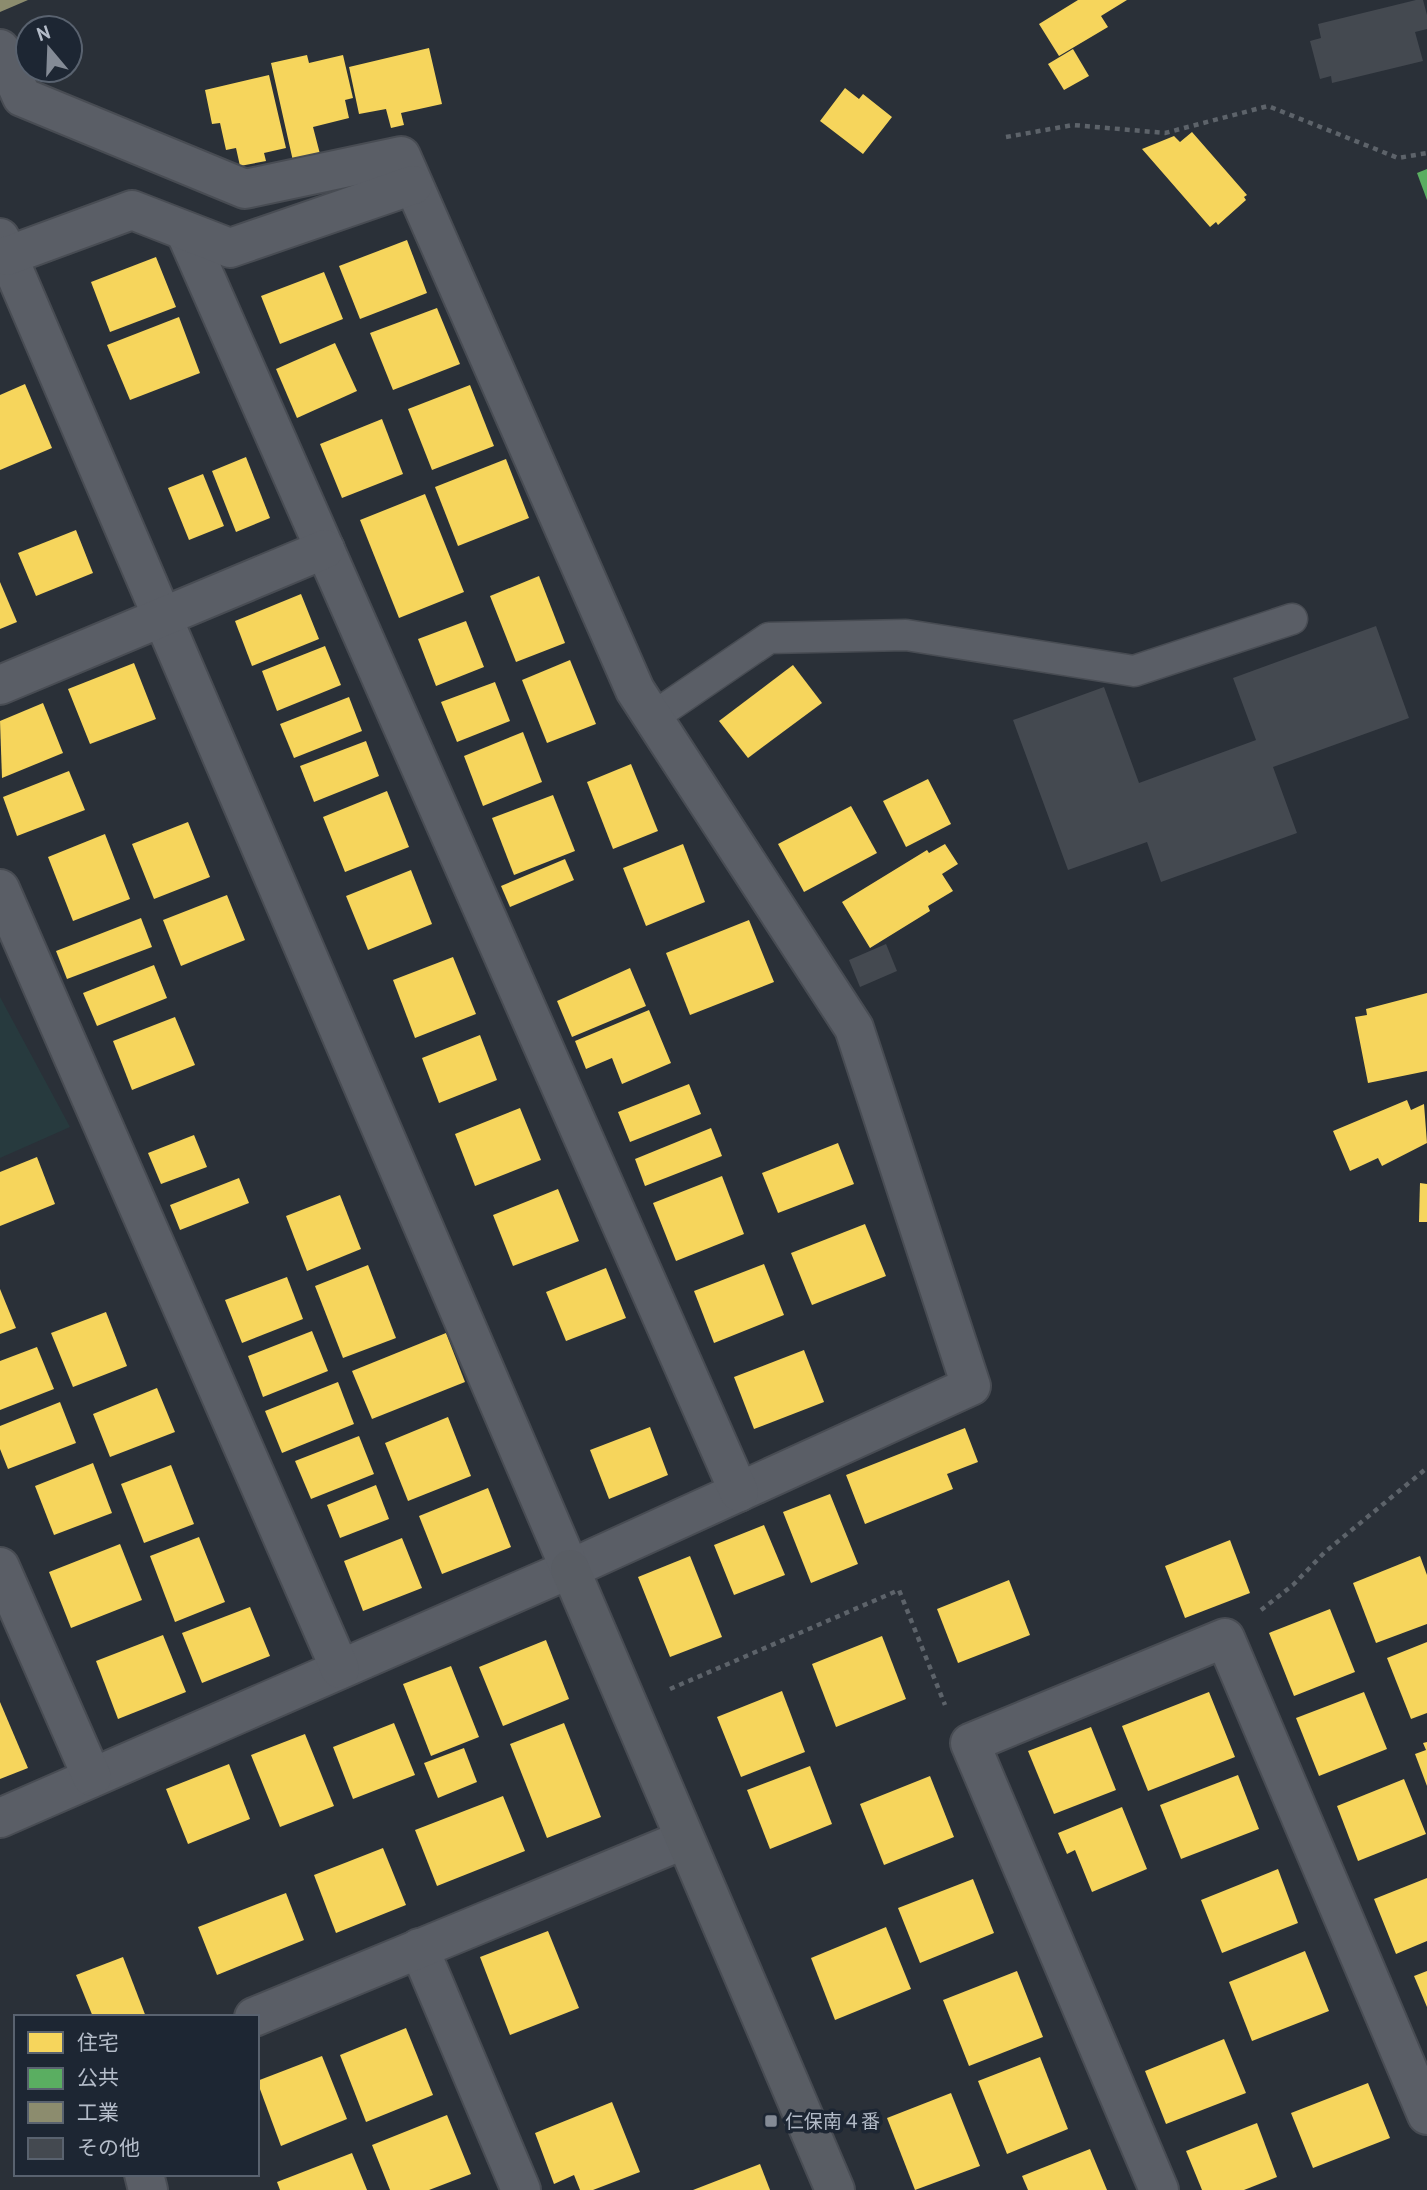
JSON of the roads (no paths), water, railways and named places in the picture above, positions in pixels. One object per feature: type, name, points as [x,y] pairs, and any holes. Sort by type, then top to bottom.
[{"type":"street","points":[[0,49],[22,97],[245,189],[401,156],[635,690],[854,1028],[971,1386],[570,1569],[0,1818]]},
{"type":"street","points":[[413,185],[230,248],[132,210],[4,247],[570,1569],[683,1840],[835,2190]]},
{"type":"street","points":[[185,231],[739,1492]]},
{"type":"street","points":[[0,685],[325,549]]},
{"type":"street","points":[[0,889],[340,1669]]},
{"type":"street","points":[[0,1567],[92,1777]]},
{"type":"street","points":[[1158,2190],[970,1743],[1225,1638],[1427,2115]]},
{"type":"street","points":[[259,2015],[683,1840]]},
{"type":"street","points":[[419,1948],[521,2190]]},
{"type":"lane","points":[[653,717],[769,638],[906,635],[1134,671],[1292,619]]},
{"type":"place","name":"仁保南４番","points":[[771,2121]]}]
